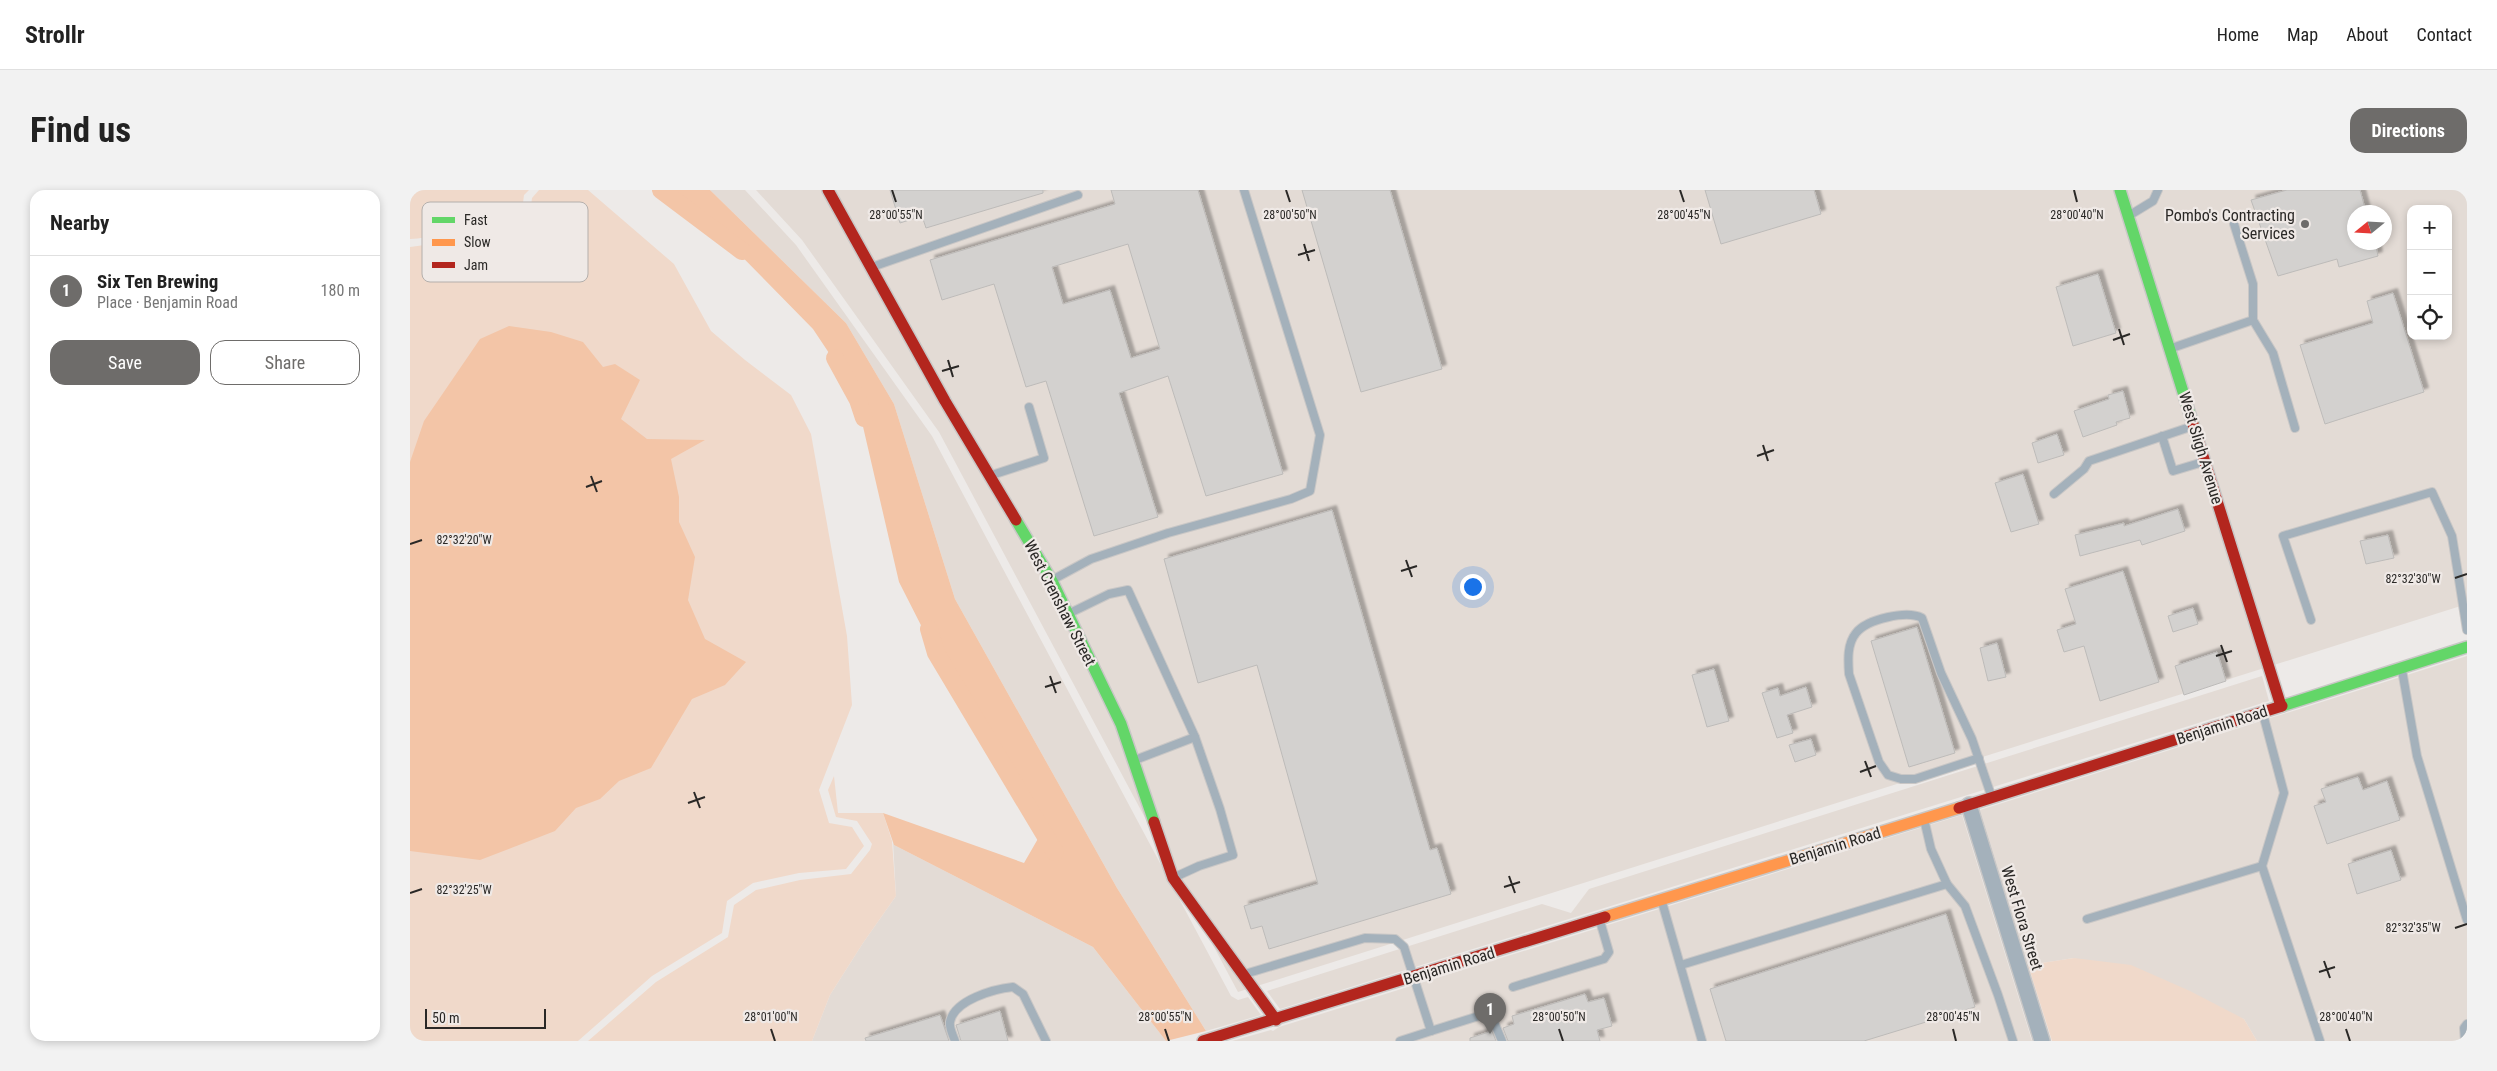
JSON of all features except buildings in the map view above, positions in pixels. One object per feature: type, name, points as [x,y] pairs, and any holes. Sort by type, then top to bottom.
[{"type":"street","name":"West Crenshaw Street","points":[[828,190],[989,475],[1052,581],[1121,724],[1173,878],[1276,1020]]},
{"type":"street","name":"West Sligh Avenue","points":[[2120,190],[2281,706]]},
{"type":"street","name":"Benjamin Road","points":[[1203,1041],[1276,1020],[1992,797],[2467,647]]},
{"type":"street","name":"West Flora Street","points":[[1969,804],[2042,1041]]},
{"type":"lane","points":[[1052,581],[1091,559],[1108,553],[1168,533],[1291,499],[1310,491],[1320,435],[1244,190]]},
{"type":"lane","points":[[2128,216],[2153,201],[2158,190]]},
{"type":"lane","points":[[870,267],[1078,195]]},
{"type":"lane","points":[[2234,224],[2253,284],[2253,320],[2273,353],[2295,428]]},
{"type":"lane","points":[[2170,348],[2253,320]]},
{"type":"lane","points":[[989,475],[1044,458],[1029,407]]},
{"type":"lane","points":[[2054,494],[2084,470],[2090,461],[2194,426]]},
{"type":"lane","points":[[2162,436],[2173,471],[2205,462]]},
{"type":"lane","points":[[2311,620],[2283,536],[2432,492],[2452,536],[2467,630]]},
{"type":"lane","points":[[1068,614],[1109,594],[1128,590],[1195,737],[1233,856],[1199,866],[1173,878]]},
{"type":"lane","points":[[1979,758],[1915,779],[1901,779],[1888,775],[1879,762],[1849,674],[1848,660],[1851,642],[1857,631],[1884,618],[1899,615],[1915,614],[1922,618],[1941,673],[1979,758],[1992,797]]},
{"type":"lane","points":[[2402,668],[2417,756],[2467,920]]},
{"type":"lane","points":[[2262,712],[2284,793],[2262,866],[2320,1041]]},
{"type":"lane","points":[[1133,760],[1195,737]]},
{"type":"lane","points":[[1924,818],[1931,850],[1948,884],[1965,906],[2013,1041]]},
{"type":"lane","points":[[2087,918],[2262,866]]},
{"type":"lane","points":[[1681,965],[1948,884]]},
{"type":"lane","points":[[1661,900],[1702,1041]]},
{"type":"lane","points":[[1513,987],[1604,959],[1609,952],[1600,919]]},
{"type":"lane","points":[[1243,975],[1365,938],[1395,939],[1404,947],[1415,976],[1431,1031]]},
{"type":"lane","points":[[955,1041],[950,1025],[952,1016],[960,1006],[993,989],[1013,987],[1024,994],[1046,1041]]},
{"type":"lane","points":[[1400,1041],[1482,1015],[1494,1022],[1502,1041]]},
{"type":"lane","points":[[2465,1041],[2464,1028],[2467,1024]]},
{"type":"shaded area","points":[[410,190],[529,190],[524,195],[523,202],[422,202],[422,237],[410,239]]},
{"type":"shaded area","points":[[539,190],[588,190],[674,264],[711,331],[791,395],[811,434],[847,636],[852,705],[819,790],[829,823],[852,827],[864,846],[846,869],[799,873],[753,883],[727,901],[722,933],[652,976],[578,1041],[410,1041],[410,247],[422,245],[422,282],[588,282],[588,202],[532,202],[532,198]]},
{"type":"shaded area","points":[[665,190],[710,190],[846,323],[894,404],[955,599],[1117,888],[1206,1031],[1166,1041],[1093,947],[894,845],[883,813],[1024,863],[1043,830],[930,643],[899,582],[855,392],[813,329],[707,221]]},
{"type":"shaded area","points":[[710,190],[745,190],[796,245],[932,436],[1231,996],[1238,1000],[1248,997],[1261,1015],[1206,1031],[1117,888],[955,599],[894,404],[846,323]]},
{"type":"shaded area","points":[[756,190],[2467,190],[2467,604],[1238,992],[939,432],[802,240]]},
{"type":"shaded area","points":[[509,326],[551,332],[583,342],[603,367],[615,364],[640,380],[621,419],[647,439],[705,440],[671,459],[679,497],[679,522],[695,557],[688,600],[705,639],[746,662],[725,685],[692,699],[651,768],[619,781],[600,799],[576,808],[555,831],[480,860],[410,851],[410,462],[424,421],[480,339]]},
{"type":"shaded area","points":[[2467,656],[2467,1041],[2257,1041],[2244,1019],[2074,958],[2028,965],[1980,810]]},
{"type":"shaded area","points":[[2262,676],[2269,701],[1280,1009],[1267,991],[1542,904],[1571,913],[1589,889]]},
{"type":"shaded area","points":[[834,776],[838,813],[883,813],[892,841],[896,896],[830,995],[812,1041],[588,1041],[656,982],[728,937],[734,905],[756,890],[800,880],[851,874],[870,850],[872,844],[857,821],[836,817],[828,790]]},
{"type":"shaded area","points":[[1962,815],[2032,1041],[1232,1041],[1273,1031],[1279,1027]]},
{"type":"shaded area","points":[[893,841],[894,845],[1093,947],[1166,1041],[812,1041],[830,995],[896,896]]},
{"type":"shaded area","points":[[2074,958],[2131,965],[2190,991],[2244,1019],[2257,1041],[2052,1041],[2028,965]]},
{"type":"waterway","points":[[661,190],[742,251]]},
{"type":"waterway","points":[[835,358],[858,400],[864,418]]},
{"type":"waterway","points":[[929,629],[936,653],[1055,852]]},
{"type":"traffic: fast","points":[[2120,190],[2193,424]]},
{"type":"traffic: fast","points":[[1016,520],[1052,581],[1121,724],[1154,822]]},
{"type":"traffic: fast","points":[[2282,706],[2467,647]]},
{"type":"traffic: slow","points":[[1605,917],[1959,808]]},
{"type":"traffic: jam","points":[[828,190],[945,401],[1016,520]]},
{"type":"traffic: jam","points":[[2193,424],[2281,706]]},
{"type":"traffic: jam","points":[[1959,808],[2282,706]]},
{"type":"traffic: jam","points":[[1154,822],[1173,878],[1276,1020]]},
{"type":"traffic: jam","points":[[1203,1041],[1605,917]]},
{"type":"place","name":"Pombo's Contracting Services","points":[[2305,224]]},
{"type":"place","name":"Six Ten Brewing","points":[[1490,1034]]}]
